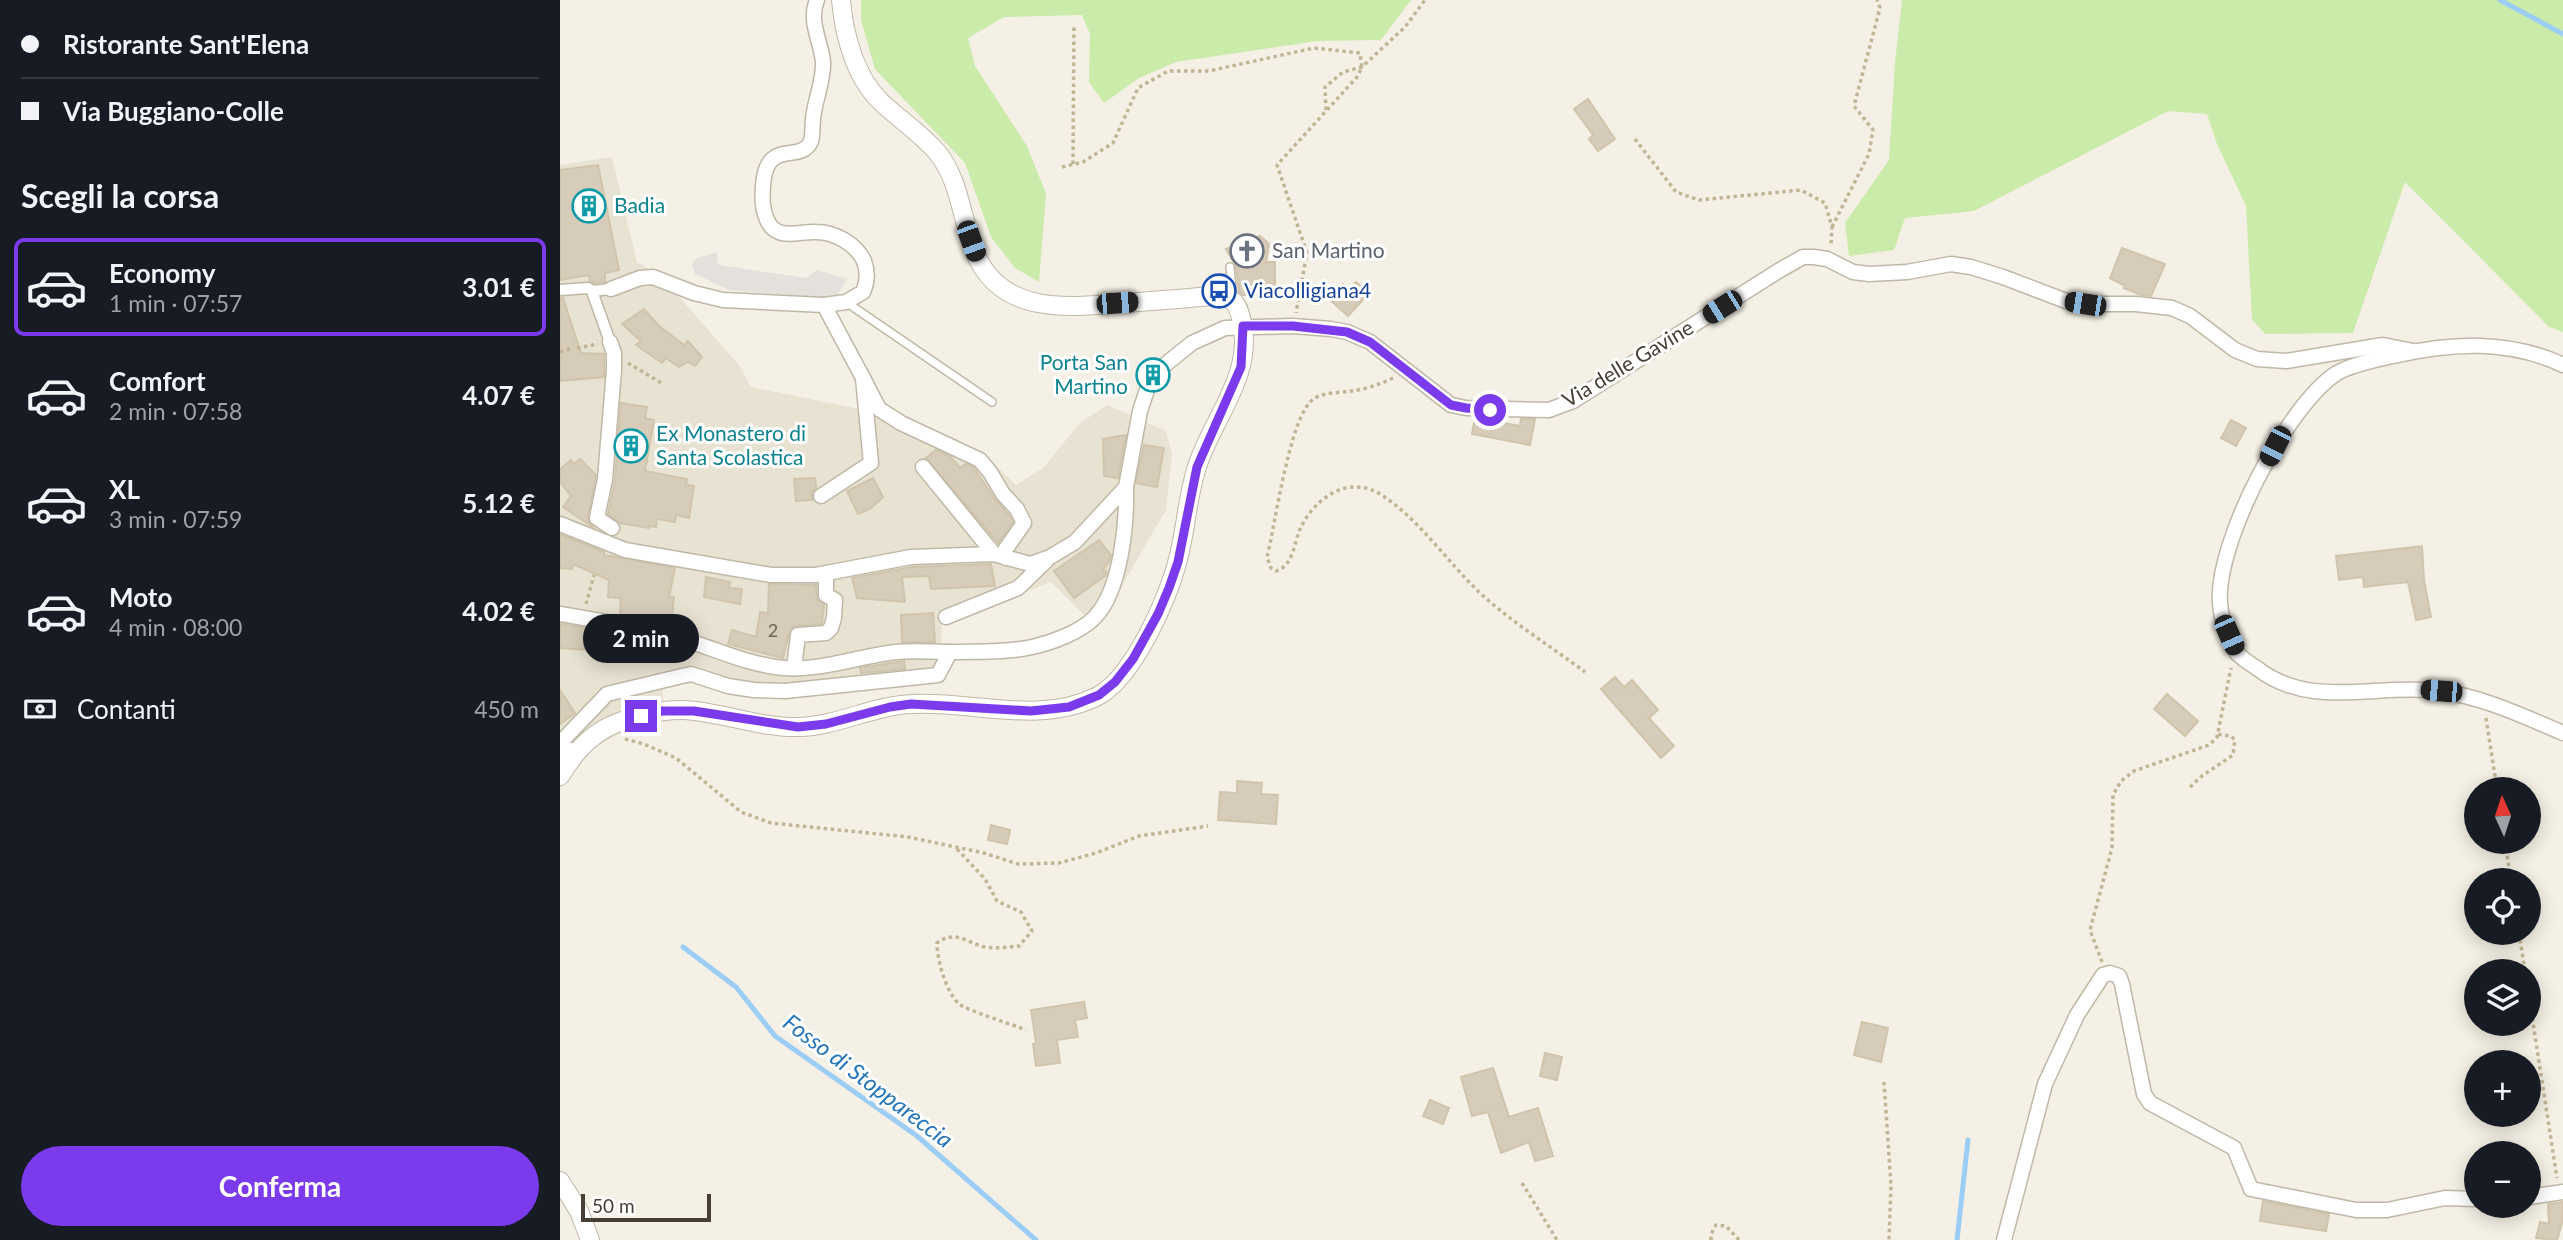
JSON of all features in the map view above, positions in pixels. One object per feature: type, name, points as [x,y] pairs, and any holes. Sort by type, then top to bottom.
[{"type":"street","points":[[560,290],[611,289],[640,278],[653,277],[694,293],[723,300],[824,305],[846,302],[863,292],[867,285],[865,265],[847,242],[828,233],[791,234],[776,231],[769,224],[762,204],[765,167],[770,159],[799,151],[808,146],[812,139],[814,106],[823,62],[813,13],[817,0]]},
{"type":"street","points":[[566,750],[607,728],[662,711],[694,711],[798,727],[826,724],[911,704],[1031,711],[1069,707],[1099,695],[1115,682],[1133,659],[1169,588],[1178,562],[1197,467],[1241,367],[1243,326],[1239,309],[1227,298],[1210,296],[1048,306],[1012,295],[998,285],[976,256],[952,177],[943,161],[935,150],[880,101],[863,80],[844,26],[841,0]]},
{"type":"street","name":"Via delle Gavine","points":[[1126,487],[1140,411],[1154,375],[1164,363],[1192,343],[1225,328],[1293,326],[1347,332],[1370,342],[1451,405],[1466,408],[1549,410],[1573,401],[1803,257],[1827,259],[1853,272],[1869,274],[1907,272],[1951,264],[1996,274],[2066,301],[2172,308],[2190,316],[2235,350],[2257,359],[2286,360],[2383,345],[2413,351]]},
{"type":"street","points":[[592,290],[612,349],[605,479],[597,518],[612,528]]},
{"type":"street","points":[[824,305],[878,409],[901,423],[980,460],[990,472],[1024,523],[1000,556]]},
{"type":"street","name":"Via delle Gavine","points":[[2563,365],[2532,352],[2498,346],[2464,345],[2413,351],[2366,362],[2339,372],[2302,405],[2275,446],[2249,495],[2220,584],[2222,617],[2237,652],[2260,671],[2291,687],[2315,692],[2418,689],[2441,691],[2483,702],[2563,733]]},
{"type":"street","points":[[821,496],[870,463],[863,378]]},
{"type":"street","points":[[923,467],[1000,556]]},
{"type":"street","points":[[560,524],[625,550],[771,575],[826,573],[911,557],[1000,556],[1030,564],[1050,557],[1075,542],[1126,487]]},
{"type":"street","points":[[654,631],[688,638],[752,661],[794,668],[898,651],[950,652],[1034,647],[1082,627],[1096,617],[1107,598],[1121,554],[1126,523],[1126,487]]},
{"type":"street","points":[[946,617],[1018,588],[1050,557]]},
{"type":"street","points":[[794,668],[798,635],[827,633],[831,628],[835,600],[826,595],[826,573]]},
{"type":"street","points":[[560,614],[618,624]]},
{"type":"street","points":[[560,776],[566,750],[600,700],[615,690],[647,686],[691,674],[728,686],[754,690],[785,691],[836,687],[938,675],[950,652]]},
{"type":"street","points":[[2004,1240],[2045,1084],[2077,1015],[2098,981],[2106,974],[2119,976],[2122,984],[2144,1094],[2150,1103],[2234,1148],[2251,1189],[2356,1210],[2387,1210],[2445,1198],[2464,1199]]},
{"type":"street","points":[[560,1181],[579,1211],[590,1240]]},
{"type":"street","points":[[2541,1195],[2561,1192]]},
{"type":"lane","points":[[1230,267],[1233,301]]},
{"type":"lane","points":[[846,302],[992,402]]},
{"type":"path","points":[[1293,326],[1307,253],[1277,165],[1357,77],[1362,67],[1405,27],[1425,0]]},
{"type":"path","points":[[1832,227],[1869,155],[1873,130],[1854,106],[1880,8],[1877,0]]},
{"type":"path","points":[[1073,164],[1074,24]]},
{"type":"path","points":[[1062,167],[1083,162],[1113,143],[1138,88],[1168,71],[1209,71],[1314,47],[1360,53],[1362,67]]},
{"type":"path","points":[[1326,112],[1325,87],[1343,72],[1362,67]]},
{"type":"path","points":[[1636,139],[1676,192],[1699,200],[1801,190],[1825,203],[1832,227],[1827,259]]},
{"type":"path","points":[[560,352],[570,349]]},
{"type":"path","points":[[612,349],[663,384]]},
{"type":"path","points":[[1401,367],[1394,378],[1384,383],[1355,391],[1317,396],[1309,401],[1303,410],[1289,456],[1268,557],[1271,568],[1276,571],[1286,565],[1309,513],[1323,499],[1347,487],[1361,487],[1377,492],[1396,506],[1481,593],[1585,672]]},
{"type":"path","points":[[2106,974],[2090,930],[2112,848],[2113,795],[2120,781],[2134,771],[2209,745],[2217,737],[2228,676],[2237,652]]},
{"type":"path","points":[[2483,702],[2495,777]]},
{"type":"path","points":[[2190,787],[2233,755],[2235,740],[2231,736],[2217,734]]},
{"type":"path","points":[[618,737],[644,744],[676,758],[741,811],[771,823],[908,837],[984,853],[1018,864],[1059,863],[1096,853],[1139,836],[1208,826]]},
{"type":"path","points":[[956,848],[985,879],[997,901],[1021,912],[1032,931],[1019,946],[986,947],[954,936],[944,938],[937,943],[938,961],[943,977],[959,1004],[1026,1030]]},
{"type":"path","points":[[2535,1036],[2561,1192]]},
{"type":"path","points":[[1884,1082],[1891,1185],[1889,1240]]},
{"type":"path","points":[[1522,1183],[1557,1240]]},
{"type":"path","points":[[1711,1240],[1716,1225],[1726,1226],[1740,1240]]},
{"type":"shaded area","points":[[612,157],[637,262],[661,276],[738,364],[751,387],[894,416],[943,434],[988,458],[1016,485],[1043,468],[1080,423],[1107,405],[1166,431],[1172,454],[1166,510],[1097,628],[1051,582],[942,624],[940,680],[724,691],[695,683],[663,686],[663,717],[624,731],[592,749],[560,789],[560,165]]},
{"type":"shaded area","points":[[717,252],[718,264],[725,266],[806,278],[817,270],[847,279],[838,294],[846,302],[729,290],[695,274],[692,264],[697,258]]},
{"type":"green space","points":[[861,0],[1411,0],[1381,40],[1318,41],[1176,62],[1139,78],[1104,103],[1089,82],[1090,34],[1082,15],[1004,17],[968,38],[975,66],[1027,146],[1046,194],[1039,282],[1015,268],[991,237],[965,163],[875,69],[861,20]]},
{"type":"green space","points":[[1902,0],[2563,0],[2563,332],[2549,327],[2405,182],[2353,333],[2265,334],[2252,319],[2246,206],[2217,144],[2207,114],[2168,111],[1974,211],[1905,218],[1894,250],[1849,256],[1845,223],[1889,160]]},
{"type":"building","points":[[1588,99],[1615,139],[1598,151],[1589,139],[1593,135],[1574,109]]},
{"type":"building","points":[[598,165],[619,270],[605,273],[605,282],[594,283],[590,281],[589,275],[560,280],[560,170]]},
{"type":"building","points":[[1260,236],[1269,244],[1266,262],[1275,262],[1275,295],[1243,295],[1239,292],[1236,266],[1226,249]]},
{"type":"building","points":[[2122,248],[2165,264],[2151,296],[2124,288],[2125,286],[2110,278]]},
{"type":"building","points":[[1356,282],[1369,293],[1348,316],[1329,299],[1343,284],[1350,289]]},
{"type":"building","points":[[560,298],[563,298],[581,353],[604,354],[604,377],[560,381]]},
{"type":"building","points":[[644,309],[658,325],[684,345],[688,341],[702,357],[695,366],[688,362],[679,367],[666,358],[662,363],[636,345],[641,341],[622,324]]},
{"type":"building","name":"Ex Monastero di Santa Scolastica","points":[[621,403],[647,407],[645,418],[654,420],[645,471],[687,479],[686,485],[694,486],[689,518],[676,515],[675,522],[657,519],[656,527],[649,528],[620,523],[608,514],[615,480]]},
{"type":"building","points":[[1475,418],[1520,426],[1521,419],[1535,419],[1530,445],[1472,434]]},
{"type":"building","points":[[2231,420],[2246,428],[2236,446],[2221,438]]},
{"type":"building","points":[[1126,435],[1118,478],[1104,476],[1103,439]]},
{"type":"building","points":[[1144,445],[1164,448],[1157,487],[1136,483]]},
{"type":"building","points":[[936,450],[951,457],[960,468],[966,464],[974,468],[1009,515],[1013,522],[998,543],[926,458]]},
{"type":"building","points":[[580,459],[596,475],[588,517],[593,527],[563,507],[571,496],[560,482],[560,469],[571,460],[574,464]]},
{"type":"building","points":[[815,478],[816,488],[812,492],[812,500],[796,501],[794,479]]},
{"type":"building","points":[[873,478],[883,497],[870,509],[858,514],[847,491]]},
{"type":"building","points":[[560,534],[604,552],[604,555],[675,568],[669,597],[674,597],[671,625],[652,622],[647,625],[645,634],[624,631],[628,625],[625,617],[620,614],[621,598],[608,597],[609,580],[573,564],[572,569],[560,568]]},
{"type":"building","points":[[1099,540],[1111,555],[1103,569],[1107,573],[1074,598],[1054,571]]},
{"type":"building","points":[[2422,546],[2424,580],[2431,617],[2416,620],[2408,582],[2364,587],[2363,577],[2339,580],[2336,556]]},
{"type":"building","points":[[991,564],[995,586],[931,589],[929,576],[902,577],[905,602],[857,598],[852,578],[912,567]]},
{"type":"building","points":[[706,577],[730,582],[729,588],[742,589],[740,604],[704,597]]},
{"type":"building","points":[[769,584],[816,585],[817,599],[824,605],[822,624],[790,629],[783,658],[728,644],[732,630],[756,637],[760,612],[768,613]]},
{"type":"building","points":[[933,613],[935,642],[902,642],[901,615]]},
{"type":"building","points":[[560,624],[604,631],[604,651],[560,648]]},
{"type":"building","points":[[904,661],[905,669],[861,673],[860,668]]},
{"type":"building","points":[[1615,677],[1624,687],[1632,680],[1658,710],[1649,718],[1674,746],[1661,758],[1601,689]]},
{"type":"building","points":[[560,690],[575,713],[560,724]]},
{"type":"building","points":[[2167,694],[2198,721],[2185,736],[2154,709]]},
{"type":"building","points":[[1237,781],[1262,783],[1261,794],[1278,795],[1276,824],[1218,820],[1220,792],[1237,793]]},
{"type":"building","points":[[991,825],[1010,830],[1007,844],[988,840]]},
{"type":"building","points":[[1084,1002],[1087,1018],[1075,1020],[1078,1037],[1057,1040],[1060,1063],[1036,1066],[1031,1010]]},
{"type":"building","points":[[1862,1022],[1888,1028],[1881,1062],[1854,1055]]},
{"type":"building","points":[[1545,1053],[1562,1057],[1557,1080],[1540,1076]]},
{"type":"building","points":[[1493,1068],[1509,1117],[1538,1108],[1553,1156],[1535,1161],[1529,1142],[1501,1153],[1488,1112],[1472,1116],[1461,1077]]},
{"type":"building","points":[[1430,1100],[1449,1108],[1443,1124],[1423,1116]]},
{"type":"building","points":[[2263,1201],[2329,1214],[2326,1231],[2260,1221]]},
{"type":"building","points":[[2563,1202],[2563,1220],[2557,1240],[2536,1238],[2540,1222],[2549,1224],[2548,1204]]},
{"type":"waterway","points":[[2500,0],[2563,34]]},
{"type":"waterway","name":"Fosso di Stoppareccia","points":[[683,947],[736,987],[775,1036],[917,1136],[1036,1240]]},
{"type":"waterway","points":[[1957,1240],[1968,1140]]},
{"type":"tunnel","points":[[618,624],[654,631]]},
{"type":"place","name":"Badia","points":[[589,206]]},
{"type":"place","name":"San Martino","points":[[1247,251]]},
{"type":"place","name":"Viacolligiana4","points":[[1219,291]]},
{"type":"place","name":"Porta San Martino","points":[[1153,375]]},
{"type":"place","name":"Ex Monastero di Santa Scolastica","points":[[631,446]]},
{"type":"route","points":[[641,716],[662,711],[694,711],[798,727],[826,724],[911,704],[1031,711],[1069,707],[1099,695],[1115,682],[1133,659],[1169,588],[1178,562],[1197,467],[1241,367],[1243,326],[1293,326],[1347,332],[1370,342],[1451,405],[1490,410]]}]
